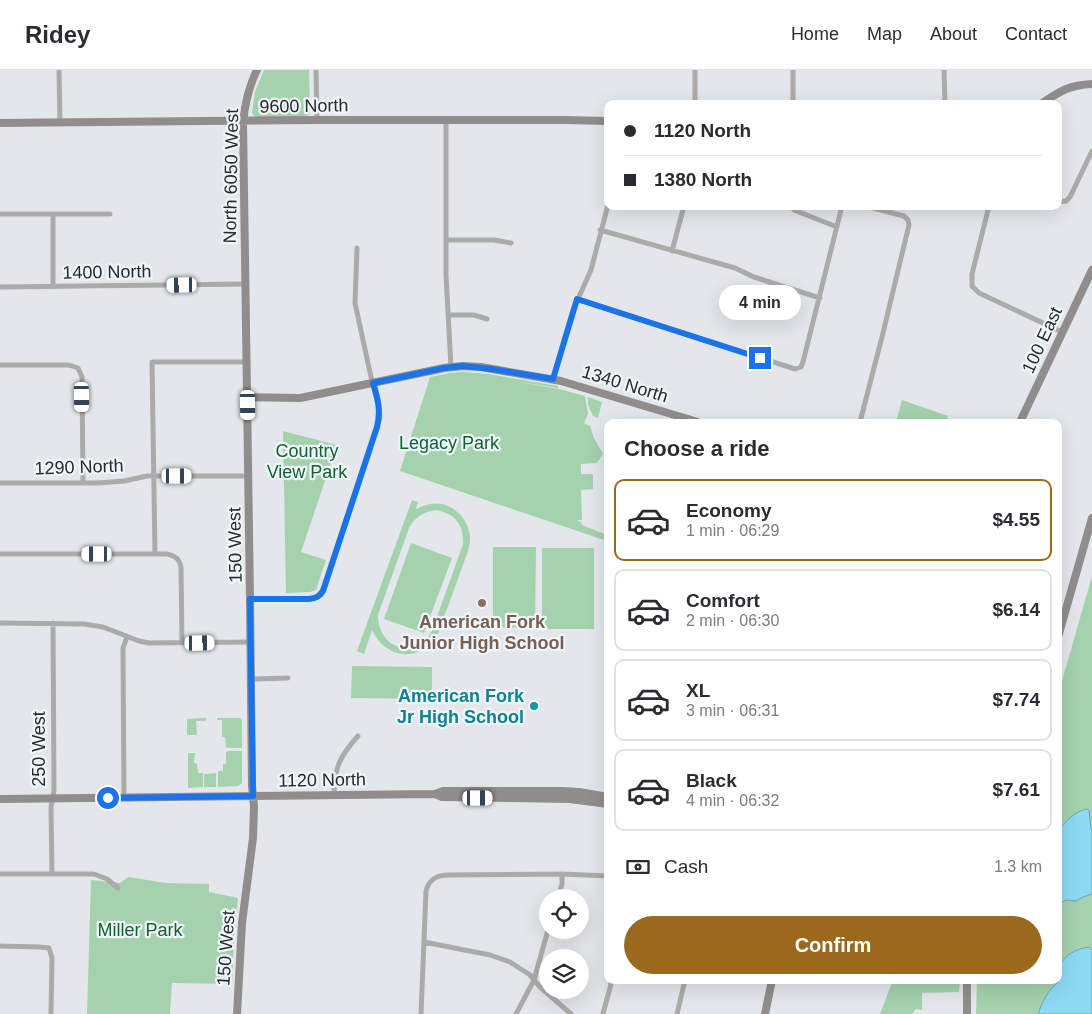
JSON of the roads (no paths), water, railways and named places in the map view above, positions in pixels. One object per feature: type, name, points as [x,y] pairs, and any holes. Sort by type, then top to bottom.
[{"type":"street","points":[[59,70],[60,123]]},
{"type":"street","name":"North 6050 West","points":[[245,284],[243,122],[251,81],[257,70]]},
{"type":"street","points":[[316,70],[317,120]]},
{"type":"street","points":[[695,70],[695,100]]},
{"type":"street","points":[[793,70],[793,100]]},
{"type":"street","points":[[944,70],[944,100]]},
{"type":"street","points":[[1046,100],[1069,86],[1092,84]]},
{"type":"street","name":"9600 North","points":[[0,123],[317,120],[604,121]]},
{"type":"street","points":[[446,121],[446,283],[451,367]]},
{"type":"street","points":[[1062,202],[1066,201],[1073,192],[1092,151]]},
{"type":"street","points":[[553,379],[577,299],[591,270],[606,210]]},
{"type":"street","points":[[672,250],[683,210]]},
{"type":"street","points":[[794,210],[837,227]]},
{"type":"street","points":[[577,299],[795,369],[801,367],[841,210]]},
{"type":"street","points":[[861,419],[909,225],[908,220],[904,216],[880,210]]},
{"type":"street","points":[[988,210],[972,274],[972,286],[979,293],[1062,332]]},
{"type":"street","points":[[0,214],[110,214]]},
{"type":"street","points":[[53,214],[53,286]]},
{"type":"street","points":[[600,230],[735,268],[754,277],[820,298]]},
{"type":"street","points":[[446,240],[511,242]]},
{"type":"street","points":[[250,599],[309,599],[320,595],[377,427],[380,407],[356,312],[357,248]]},
{"type":"street","name":"100 East","points":[[1021,419],[1092,270]]},
{"type":"street","name":"1400 North","points":[[0,287],[245,284]]},
{"type":"street","name":"150 West","points":[[237,1014],[242,923],[253,838],[254,806],[245,284]]},
{"type":"street","points":[[448,315],[474,315],[487,319]]},
{"type":"street","points":[[155,554],[152,362],[246,362]]},
{"type":"street","points":[[0,365],[69,365],[78,368],[82,377],[83,483]]},
{"type":"street","name":"1340 North","points":[[248,397],[300,398],[451,367],[481,368],[553,379],[688,419]]},
{"type":"street","name":"1290 North","points":[[0,483],[112,482],[147,476],[248,476]]},
{"type":"street","points":[[1062,616],[1092,518]]},
{"type":"street","points":[[0,554],[172,555],[177,558],[181,567],[182,643]]},
{"type":"street","points":[[0,623],[94,625],[149,643],[251,642]]},
{"type":"street","name":"250 West","points":[[52,874],[51,808],[54,790],[53,623]]},
{"type":"street","points":[[124,798],[123,648],[127,637]]},
{"type":"street","points":[[251,679],[288,678]]},
{"type":"street","points":[[334,795],[334,780],[338,764],[347,748],[358,736]]},
{"type":"street","name":"1120 North","points":[[435,794],[443,790],[563,791],[604,795]]},
{"type":"street","name":"1120 North","points":[[0,799],[435,794],[442,797],[570,798],[604,803]]},
{"type":"street","points":[[0,874],[94,874],[108,879],[118,888]]},
{"type":"street","points":[[420,1014],[426,891],[432,880],[441,875],[449,874],[604,876]]},
{"type":"street","points":[[561,889],[562,874]]},
{"type":"street","points":[[516,1014],[534,980],[545,939]]},
{"type":"street","points":[[424,942],[502,958],[529,974],[539,986],[571,1014]]},
{"type":"street","points":[[0,946],[39,946],[49,948],[52,958],[51,1014]]},
{"type":"street","points":[[604,1014],[611,984]]},
{"type":"street","points":[[677,1014],[684,984]]},
{"type":"street","points":[[765,1014],[771,984]]},
{"type":"street","points":[[967,984],[967,1014]]},
{"type":"water","points":[[1082,810],[1089,810],[1092,830],[1092,894],[1076,901],[1066,900],[1062,902],[1062,827]]},
{"type":"water","points":[[1089,947],[1092,950],[1092,1014],[1038,1014],[1051,989],[1056,984],[1062,984],[1063,960],[1079,949]]},
{"type":"place","name":"American Fork Junior High School","points":[[482,603]]},
{"type":"place","name":"American Fork Jr High School","points":[[534,706]]},
{"type":"park label","name":"Legacy Park","points":[[449,443]]},
{"type":"park label","name":"Country View Park","points":[[307,461]]},
{"type":"park label","name":"Miller Park","points":[[140,930]]}]
